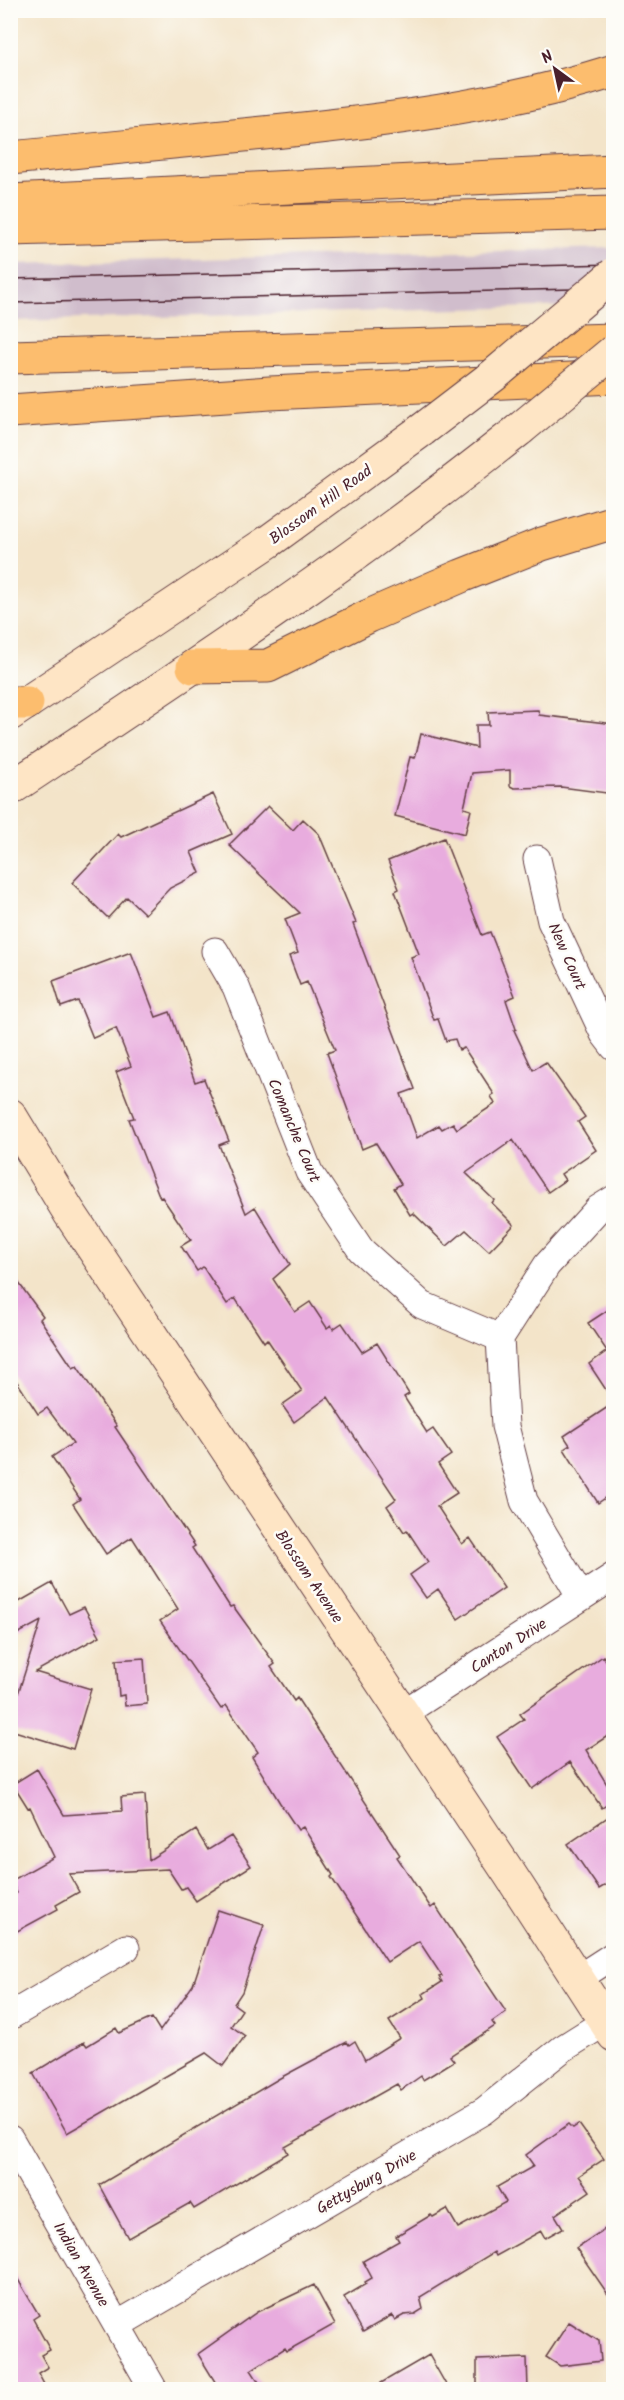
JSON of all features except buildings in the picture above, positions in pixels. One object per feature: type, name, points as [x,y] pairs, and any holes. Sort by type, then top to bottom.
[{"type":"highway","points":[[10,158],[412,117],[489,105],[560,88],[614,71]]},
{"type":"highway","points":[[10,201],[614,171]]},
{"type":"highway","points":[[10,229],[614,213]]},
{"type":"highway","points":[[10,357],[614,340]]},
{"type":"highway","points":[[10,411],[270,393],[614,377]]},
{"type":"highway","points":[[193,667],[268,666],[369,616],[461,576],[543,544],[614,522]]},
{"type":"main road","name":"Blossom Hill Road","points":[[16,707],[268,542],[494,375],[614,274]]},
{"type":"main road","points":[[10,789],[247,632],[446,488],[614,351]]},
{"type":"main road","name":"Blossom Avenue","points":[[10,1115],[69,1212],[609,2029]]},
{"type":"street","name":"New Court","points":[[537,859],[551,921],[604,1034],[614,1047]]},
{"type":"street","name":"Comanche Court","points":[[214,951],[236,987],[309,1172],[361,1250],[422,1305],[500,1338]]},
{"type":"street","points":[[581,1597],[524,1501],[505,1426],[500,1338],[547,1265],[598,1209],[614,1199]]},
{"type":"street","name":"Canton Drive","points":[[402,1714],[614,1576]]},
{"type":"street","points":[[10,2016],[126,1948]]},
{"type":"street","points":[[578,1979],[614,1955]]},
{"type":"street","name":"Gettysburg Drive","points":[[117,2325],[484,2111],[562,2049],[609,2029]]},
{"type":"street","name":"Indian Avenue","points":[[10,2139],[154,2390]]},
{"type":"shaded area","points":[[613,248],[613,305],[11,321],[10,264]]},
{"type":"tram line","points":[[10,279],[614,264]]},
{"type":"tram line","points":[[10,303],[614,288]]}]
